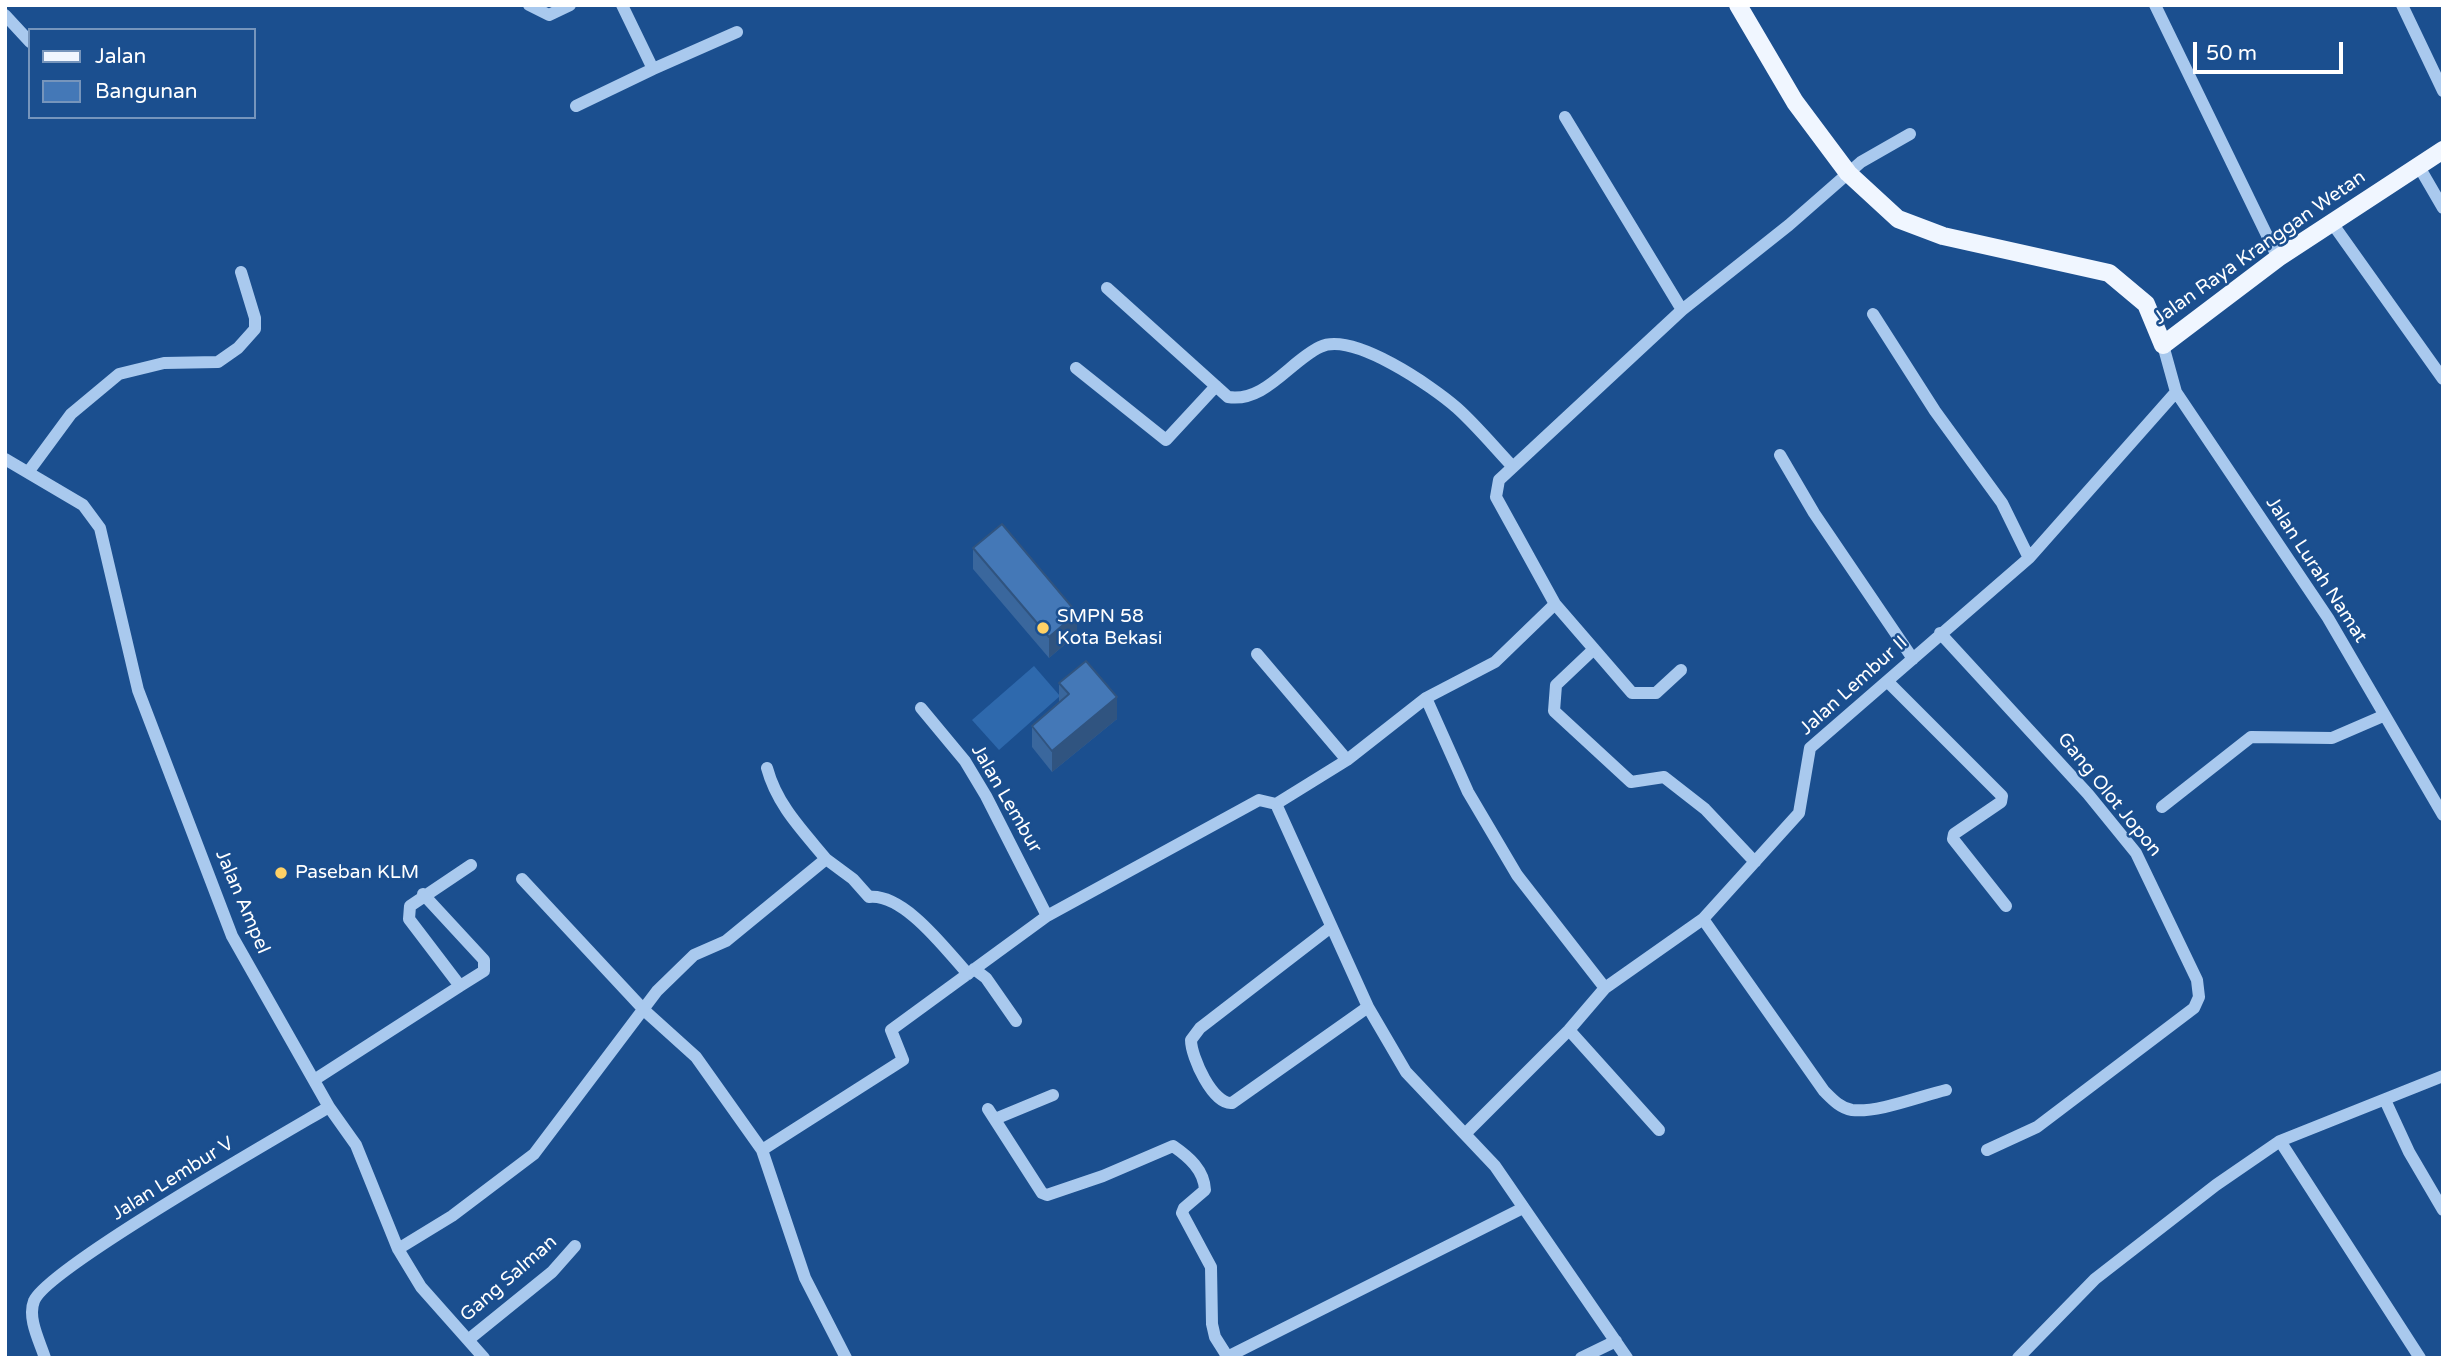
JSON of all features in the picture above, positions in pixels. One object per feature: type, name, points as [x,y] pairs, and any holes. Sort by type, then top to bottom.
[{"type":"main road","name":"Jalan Raya Kranggan Wetan","points":[[1738,5],[1795,102],[1848,173],[1898,219],[1943,236],[2109,273],[2146,304],[2163,345],[2278,258],[2443,150]]},
{"type":"street","points":[[529,5],[549,15],[570,5]]},
{"type":"street","points":[[622,5],[653,69]]},
{"type":"street","points":[[2155,5],[2278,258]]},
{"type":"street","points":[[2402,5],[2443,91]]},
{"type":"street","points":[[5,15],[28,41]]},
{"type":"street","points":[[576,106],[737,32]]},
{"type":"street","points":[[1565,117],[1682,310]]},
{"type":"street","points":[[1681,670],[1657,693],[1632,693],[1555,604],[1496,497],[1499,480],[1682,310],[1789,225],[1861,162],[1910,134]]},
{"type":"street","points":[[2418,164],[2443,208]]},
{"type":"street","points":[[2332,223],[2443,379]]},
{"type":"street","points":[[29,471],[71,414],[119,374],[164,363],[218,362],[239,348],[255,330],[255,318],[241,272]]},
{"type":"street","points":[[1107,288],[1228,397],[1239,398],[1255,394],[1321,346],[1339,344],[1357,348],[1438,392],[1460,411],[1513,467]]},
{"type":"street","points":[[1872,314],[1948,430],[2002,503],[2029,558]]},
{"type":"street","name":"Jalan Lurah Namat","points":[[2163,345],[2176,392],[2328,618],[2443,815]]},
{"type":"street","points":[[1076,368],[1166,440],[1216,386]]},
{"type":"street","name":"Jalan Lembur II","points":[[1465,1134],[1569,1030],[1605,988],[1703,919],[1799,813],[1810,748],[2029,558],[2176,392]]},
{"type":"street","points":[[1780,455],[1814,513],[1913,659]]},
{"type":"street","name":"Jalan Ampel","points":[[5,459],[83,505],[100,528],[138,690],[227,923],[329,1107],[356,1144],[398,1250],[421,1287],[484,1358]]},
{"type":"street","points":[[762,1150],[903,1060],[891,1030],[1047,916],[1259,800],[1276,803],[1348,760],[1426,698],[1495,662],[1555,604]]},
{"type":"street","name":"Gang Olot Jopon","points":[[1940,633],[2088,794],[2136,853],[2197,980],[2199,997],[2194,1008],[2037,1127],[1987,1150]]},
{"type":"street","points":[[1594,649],[1556,685],[1554,711],[1631,782],[1664,777],[1705,809],[1755,862]]},
{"type":"street","points":[[1257,654],[1348,760]]},
{"type":"street","points":[[1888,682],[2002,796],[2001,802],[1954,834],[1953,839],[2006,905]]},
{"type":"street","points":[[1426,698],[1468,792],[1517,875],[1605,988]]},
{"type":"street","name":"Jalan Lembur","points":[[921,708],[965,761],[1005,830],[1047,916]]},
{"type":"street","points":[[2162,807],[2251,737],[2332,738],[2383,716]]},
{"type":"street","points":[[767,768],[772,789],[784,809],[826,859],[853,878],[869,897],[879,895],[911,912],[971,971],[986,978],[1016,1021]]},
{"type":"street","points":[[1276,803],[1368,1007],[1406,1072],[1495,1166],[1628,1358]]},
{"type":"street","points":[[398,1250],[452,1216],[534,1154],[645,1011],[657,991],[694,955],[726,941],[826,859]]},
{"type":"street","points":[[460,986],[409,919],[410,906],[423,894],[471,865]]},
{"type":"street","points":[[522,879],[645,1011],[696,1057],[762,1150],[805,1278],[846,1358]]},
{"type":"street","points":[[314,1080],[484,971],[484,960],[423,894]]},
{"type":"street","points":[[1703,919],[1824,1091],[1837,1104],[1851,1110],[1871,1108],[1946,1090]]},
{"type":"street","points":[[1331,927],[1193,1035],[1191,1046],[1199,1066],[1216,1098],[1223,1103],[1232,1103],[1368,1007]]},
{"type":"street","points":[[1569,1030],[1659,1130]]},
{"type":"street","points":[[2018,1358],[2095,1279],[2216,1185],[2280,1142],[2443,1076]]},
{"type":"street","points":[[1053,1095],[991,1114],[1042,1194],[1047,1195],[1103,1176],[1173,1146],[1183,1153],[1204,1177],[1205,1190],[1184,1208],[1182,1213],[1211,1267],[1212,1324],[1215,1337],[1226,1357],[1523,1208]]},
{"type":"street","points":[[2385,1100],[2409,1152],[2443,1210]]},
{"type":"street","name":"Jalan Lembur V","points":[[46,1358],[32,1309],[34,1298],[83,1257],[329,1107]]},
{"type":"street","points":[[2280,1142],[2420,1358]]},
{"type":"street","name":"Gang Salman","points":[[468,1340],[552,1272],[575,1246]]},
{"type":"street","points":[[1581,1358],[1616,1341]]},
{"type":"shaded area","points":[[1034,666],[1060,696],[999,750],[972,720]]},
{"type":"building","points":[[1002,524],[1077,613],[1049,637],[973,548]]},
{"type":"building","points":[[1086,661],[1117,697],[1052,751],[1032,726],[1069,694],[1059,683]]},
{"type":"place","name":"SMPN 58 Kota Bekasi","points":[[1043,628]]},
{"type":"place","name":"Paseban KLM","points":[[281,873]]}]
